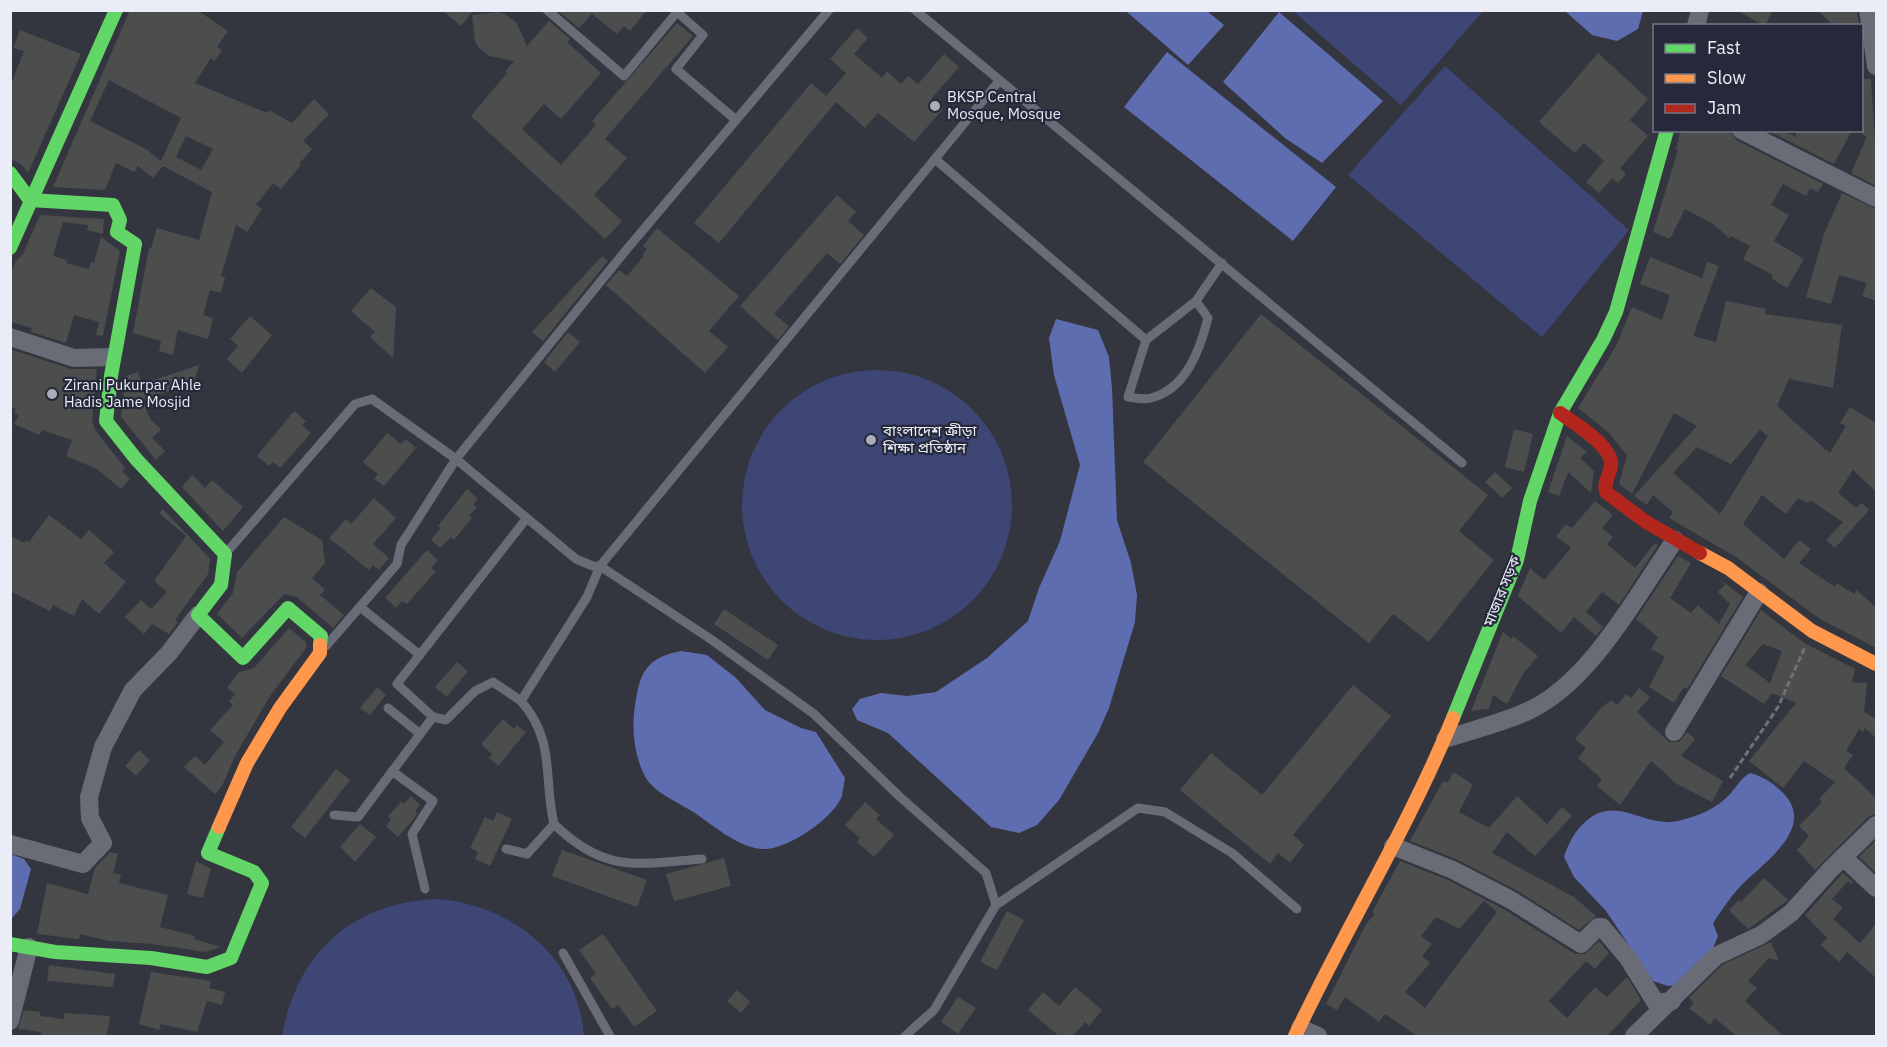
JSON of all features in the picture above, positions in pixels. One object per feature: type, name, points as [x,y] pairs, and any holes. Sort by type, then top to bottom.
[{"type":"street","points":[[10,248],[16,220],[30,200],[116,10]]},
{"type":"street","points":[[1868,10],[1874,34],[1876,66]]},
{"type":"street","name":"মাজার সড়ক","points":[[1298,1032],[1329,963],[1393,846],[1445,738],[1517,560],[1530,501],[1560,413],[1568,396],[1604,340],[1616,312],[1666,132]]},
{"type":"street","points":[[1745,132],[1876,198]]},
{"type":"street","points":[[10,173],[30,200]]},
{"type":"street","points":[[10,844],[82,864],[103,843],[90,818],[89,797],[103,747],[133,690],[169,653],[221,585],[225,554],[136,459],[106,421],[112,357],[130,279],[135,244],[117,232],[120,220],[113,205],[30,200]]},
{"type":"street","points":[[10,337],[74,358],[112,357]]},
{"type":"street","points":[[1560,413],[1596,441],[1608,454],[1611,464],[1604,484],[1606,492],[1675,540],[1728,568],[1812,631],[1876,664]]},
{"type":"street","points":[[1445,738],[1528,711],[1552,698],[1609,636],[1675,540]]},
{"type":"street","points":[[1674,732],[1760,592]]},
{"type":"street","points":[[10,944],[55,952],[151,958],[207,967],[231,958],[261,883],[254,872],[208,853],[247,763],[280,708],[320,653],[321,636],[288,608],[243,658],[198,615]]},
{"type":"street","points":[[1634,1036],[1672,1002],[1716,956],[1761,935],[1791,913],[1876,825]]},
{"type":"street","points":[[1393,846],[1453,870],[1511,900],[1581,944],[1598,927],[1602,927],[1628,958],[1656,1003],[1672,1002]]},
{"type":"street","points":[[1843,857],[1876,888]]},
{"type":"street","points":[[10,1021],[29,947]]},
{"type":"street","points":[[1298,1032],[1318,1036]]},
{"type":"lane","points":[[547,10],[624,76],[677,12],[703,35],[676,69],[736,120]]},
{"type":"lane","points":[[320,653],[397,564],[401,545],[456,459],[627,249],[829,10]]},
{"type":"lane","points":[[915,10],[1461,463]]},
{"type":"lane","points":[[521,701],[587,597],[600,566],[999,81]]},
{"type":"lane","points":[[935,159],[1146,340]]},
{"type":"lane","points":[[1196,302],[1208,318],[1191,365],[1170,391],[1149,399],[1128,397],[1146,340],[1196,302],[1222,263]]},
{"type":"lane","points":[[225,554],[355,404],[372,399],[456,459],[576,559],[592,567],[600,566],[712,640],[813,714],[899,796],[986,873],[996,905]]},
{"type":"lane","points":[[526,519],[397,684],[433,717],[446,720],[475,692],[493,682],[521,701],[535,717],[546,746],[554,825],[569,839],[602,859],[628,865],[702,859]]},
{"type":"lane","points":[[360,607],[420,655]]},
{"type":"lane","points":[[388,708],[419,733]]},
{"type":"lane","points":[[334,815],[358,817],[433,717]]},
{"type":"lane","points":[[392,771],[433,801],[412,834],[425,889]]},
{"type":"lane","points":[[905,1036],[934,1010],[996,905],[1138,808],[1165,812],[1232,853],[1297,909]]},
{"type":"lane","points":[[507,849],[527,854],[554,825]]},
{"type":"lane","points":[[563,953],[610,1036]]},
{"type":"path","points":[[1730,778],[1778,707],[1812,631]]},
{"type":"shaded area","points":[[1126,11],[1207,11],[1224,25],[1188,65]]},
{"type":"shaded area","points":[[1293,11],[1483,11],[1401,105]]},
{"type":"shaded area","points":[[1565,11],[1643,11],[1638,29],[1617,41],[1592,35]]},
{"type":"shaded area","points":[[1279,12],[1383,101],[1322,163],[1285,138],[1223,82]]},
{"type":"shaded area","points":[[1167,52],[1336,187],[1293,241],[1124,107]]},
{"type":"shaded area","points":[[1445,66],[1629,230],[1542,337],[1348,175]]},
{"type":"shaded area","points":[[1056,319],[1098,330],[1109,357],[1117,520],[1131,563],[1137,595],[1135,622],[1109,708],[1098,733],[1059,800],[1037,825],[1019,833],[991,827],[888,733],[857,720],[852,709],[860,699],[881,693],[907,696],[936,692],[987,658],[1028,621],[1039,588],[1060,541],[1080,465],[1054,375],[1049,338]]},
{"type":"shaded area","points":[[864,370],[890,370],[929,380],[952,392],[973,409],[990,430],[1002,453],[1010,479],[1012,505],[1010,531],[1002,557],[990,580],[973,601],[952,618],[916,635],[890,640],[864,640],[838,635],[813,624],[791,610],[772,591],[758,569],[747,544],[742,518],[742,492],[747,466],[758,441],[772,419],[791,400],[813,386],[838,375]]},
{"type":"shaded area","points":[[681,651],[707,655],[736,678],[765,710],[801,728],[816,732],[845,778],[842,796],[837,805],[820,823],[783,845],[762,849],[752,847],[724,834],[650,783],[638,760],[634,740],[634,709],[638,688],[649,666],[662,657]]},
{"type":"shaded area","points":[[1750,773],[1774,785],[1791,805],[1794,819],[1790,832],[1782,845],[1737,890],[1715,920],[1713,924],[1718,936],[1711,953],[1676,985],[1668,986],[1653,981],[1606,911],[1574,877],[1564,857],[1569,844],[1582,825],[1594,815],[1606,811],[1629,813],[1665,822],[1678,821],[1700,814],[1726,799]]},
{"type":"shaded area","points":[[11,854],[24,859],[31,869],[20,909],[11,919]]},
{"type":"shaded area","points":[[439,899],[467,904],[492,912],[516,925],[537,941],[555,960],[569,983],[579,1008],[584,1036],[282,1036],[289,1006],[300,980],[315,957],[334,937],[356,921],[381,910],[408,902]]},
{"type":"building","points":[[130,10],[197,10],[228,31],[217,47],[222,51],[214,61],[211,58],[195,83],[267,113],[269,110],[292,123],[314,99],[329,114],[303,141],[312,149],[299,164],[301,165],[281,189],[273,183],[256,205],[262,209],[247,232],[236,225],[221,276],[225,277],[221,293],[210,290],[203,315],[213,318],[208,339],[178,330],[173,355],[159,351],[161,341],[133,333],[149,248],[151,248],[157,228],[199,240],[212,192],[163,166],[153,178],[138,166],[134,172],[116,163],[105,190],[53,187]],"holes":[[[109,80],[181,118],[161,161],[146,149],[90,121]],[[186,136],[213,149],[201,170],[176,157]]]},
{"type":"building","points":[[442,10],[474,10],[461,26]]},
{"type":"building","points":[[647,10],[630,31],[624,26],[617,34],[592,14],[579,28],[558,11]]},
{"type":"building","points":[[1736,10],[1773,10],[1766,24],[1761,24]]},
{"type":"building","points":[[1817,10],[1857,10],[1859,24],[1832,24]]},
{"type":"building","points":[[498,12],[516,22],[527,46],[549,21],[570,39],[567,42],[601,73],[561,119],[544,104],[522,129],[561,165],[596,125],[592,121],[677,23],[693,36],[605,139],[627,158],[594,195],[622,221],[605,239],[471,116],[507,73],[505,72],[514,61],[489,56],[478,47],[475,41],[472,15]]},
{"type":"building","points":[[857,28],[868,38],[854,54],[882,78],[887,71],[901,84],[908,76],[918,84],[944,54],[959,67],[931,99],[943,109],[914,142],[878,113],[865,128],[836,102],[719,243],[694,223],[811,83],[826,96],[846,73],[830,59]]},
{"type":"building","points":[[20,30],[81,54],[28,173],[21,164],[10,159],[10,87],[24,51],[13,48]]},
{"type":"building","points":[[1598,53],[1648,99],[1630,120],[1648,136],[1620,168],[1626,174],[1618,183],[1612,178],[1599,193],[1586,182],[1604,161],[1584,143],[1575,153],[1539,122]]},
{"type":"building","points":[[1863,79],[1871,79],[1875,142],[1876,139],[1876,186],[1851,173],[1867,137],[1862,134]]},
{"type":"building","points":[[1680,132],[1731,132],[1736,140],[1823,184],[1818,192],[1810,188],[1806,196],[1783,184],[1771,205],[1789,215],[1774,241],[1804,259],[1787,288],[1771,278],[1773,275],[1743,259],[1750,246],[1731,236],[1729,238],[1713,224],[1685,209],[1670,239],[1653,232],[1678,150],[1676,149]]},
{"type":"building","points":[[1771,132],[1786,132],[1796,137],[1796,132],[1851,132],[1834,164]]},
{"type":"building","points":[[1842,193],[1876,209],[1876,301],[1862,296],[1867,283],[1839,275],[1831,304],[1806,297],[1824,234]]},
{"type":"building","points":[[837,195],[856,212],[848,221],[864,235],[840,264],[827,253],[774,314],[789,326],[778,340],[740,306]]},
{"type":"building","points":[[40,215],[104,219],[103,234],[87,230],[88,225],[63,222],[53,256],[67,260],[66,263],[89,269],[91,262],[94,263],[101,237],[120,251],[103,336],[96,335],[99,322],[74,315],[66,343],[31,332],[32,328],[10,322],[10,279],[13,268],[23,254]]},
{"type":"building","points":[[657,228],[739,296],[709,331],[728,347],[705,373],[606,285],[619,270],[627,276],[644,256],[642,255],[647,249],[643,246]]},
{"type":"building","points":[[602,256],[608,261],[543,341],[532,332]]},
{"type":"building","points":[[1650,257],[1702,278],[1707,262],[1719,266],[1693,336],[1716,342],[1726,301],[1766,309],[1765,314],[1842,325],[1833,388],[1789,379],[1777,406],[1824,448],[1824,451],[1825,449],[1830,453],[1846,426],[1840,423],[1850,407],[1876,423],[1876,492],[1853,470],[1838,493],[1856,508],[1862,503],[1869,510],[1835,548],[1826,540],[1843,522],[1810,500],[1808,503],[1798,498],[1786,514],[1762,495],[1743,524],[1784,559],[1799,540],[1811,549],[1799,563],[1835,587],[1837,583],[1854,594],[1857,590],[1876,608],[1876,648],[1820,619],[1736,557],[1669,518],[1673,512],[1653,495],[1647,505],[1634,496],[1697,426],[1674,413],[1632,494],[1619,484],[1627,455],[1608,432],[1578,408],[1616,346],[1632,307],[1662,320],[1670,295],[1640,284]],"holes":[[[1760,430],[1768,436],[1720,514],[1673,473],[1697,447],[1731,464]]]},
{"type":"building","points":[[371,288],[396,307],[393,358],[370,337],[375,332],[351,311]]},
{"type":"building","points":[[1261,314],[1488,495],[1459,531],[1494,560],[1429,642],[1393,614],[1369,643],[1143,462]]},
{"type":"building","points":[[250,316],[272,335],[242,373],[227,359],[238,346],[230,339]]},
{"type":"building","points":[[568,332],[580,342],[555,372],[544,362]]},
{"type":"building","points":[[10,349],[71,369],[97,369],[92,421],[95,430],[125,468],[122,471],[130,479],[121,489],[97,469],[66,456],[72,440],[42,430],[39,435],[14,424],[19,415],[14,413],[16,409],[10,407]]},
{"type":"building","points":[[199,365],[194,383],[142,400],[151,420],[161,429],[152,438],[165,451],[156,460],[121,417],[125,376],[138,372],[142,384]]},
{"type":"building","points":[[294,411],[306,421],[302,425],[311,433],[280,468],[273,462],[269,466],[257,456]]},
{"type":"building","points":[[1514,429],[1533,434],[1524,472],[1505,467]]},
{"type":"building","points":[[387,433],[401,444],[406,439],[416,448],[384,486],[374,479],[378,474],[363,462]]},
{"type":"building","points":[[1567,436],[1587,452],[1580,458],[1594,471],[1591,493],[1568,472],[1559,496],[1548,492]]},
{"type":"building","points":[[1495,472],[1512,488],[1502,498],[1485,482]]},
{"type":"building","points":[[192,475],[205,488],[212,480],[243,507],[223,531],[182,487]]},
{"type":"building","points":[[467,489],[478,499],[473,504],[477,507],[469,516],[472,518],[454,540],[451,537],[440,548],[431,540],[441,528],[438,526]]},
{"type":"building","points":[[374,498],[396,518],[373,544],[389,558],[379,570],[373,565],[369,570],[329,538],[346,519],[351,524]]},
{"type":"building","points":[[1595,501],[1613,515],[1602,528],[1613,537],[1607,544],[1635,568],[1655,543],[1658,545],[1619,605],[1602,592],[1586,612],[1603,627],[1596,636],[1574,617],[1561,633],[1518,596],[1530,568],[1544,580],[1571,548],[1556,536],[1566,524],[1572,528]]},
{"type":"building","points":[[163,509],[210,559],[208,574],[175,620],[178,622],[169,634],[152,624],[144,634],[125,617],[141,600],[151,609],[167,592],[154,581],[186,536],[159,513]]},
{"type":"building","points":[[49,515],[81,539],[89,530],[114,552],[104,563],[126,582],[99,614],[82,599],[74,616],[53,605],[50,611],[10,591],[10,536],[25,543],[26,540],[29,542]]},
{"type":"building","points":[[284,517],[322,540],[325,563],[312,578],[325,590],[320,595],[344,615],[333,628],[297,597],[284,594],[242,638],[217,614],[233,593],[237,572]]},
{"type":"building","points":[[427,550],[438,560],[431,568],[436,571],[407,604],[402,601],[396,608],[385,598]]},
{"type":"building","points":[[1678,556],[1691,563],[1670,598],[1691,613],[1698,605],[1719,624],[1730,604],[1718,592],[1725,585],[1719,579],[1743,597],[1687,689],[1684,687],[1674,703],[1649,687],[1665,657],[1651,649],[1658,637],[1636,619]]},
{"type":"building","points":[[724,609],[778,645],[768,660],[714,624]]},
{"type":"building","points":[[1761,610],[1804,643],[1855,669],[1852,682],[1867,683],[1864,712],[1876,719],[1876,738],[1865,728],[1863,732],[1859,729],[1846,751],[1853,755],[1844,768],[1876,798],[1876,814],[1868,817],[1815,870],[1797,850],[1809,836],[1799,826],[1822,802],[1819,799],[1835,782],[1804,761],[1783,788],[1749,761],[1796,703],[1772,693],[1764,704],[1721,676]],"holes":[[[1763,644],[1782,651],[1770,683],[1745,665]]]},
{"type":"building","points":[[289,628],[306,642],[306,648],[270,696],[235,756],[222,786],[215,794],[184,767],[195,756],[205,765],[224,742],[210,730],[233,705],[229,702],[235,694],[227,688],[239,672],[254,668]]},
{"type":"building","points":[[1503,632],[1511,639],[1513,636],[1538,656],[1523,674],[1507,704],[1493,695],[1489,709],[1471,711]]},
{"type":"building","points":[[457,662],[468,671],[447,697],[435,687]]},
{"type":"building","points":[[1353,685],[1391,716],[1293,835],[1304,845],[1290,863],[1278,853],[1270,864],[1180,790],[1211,753],[1262,795]]},
{"type":"building","points":[[377,687],[386,695],[370,715],[360,708]]},
{"type":"building","points":[[1639,688],[1650,697],[1637,712],[1669,742],[1679,742],[1687,732],[1695,739],[1681,756],[1723,781],[1712,802],[1677,784],[1651,761],[1620,805],[1597,786],[1602,779],[1578,758],[1586,748],[1575,739],[1600,709],[1611,700],[1617,705],[1626,694],[1631,698]]},
{"type":"building","points":[[503,719],[514,729],[517,725],[526,732],[498,766],[489,758],[492,754],[481,744]]},
{"type":"building","points":[[139,750],[150,760],[136,776],[125,766]]},
{"type":"building","points":[[336,769],[350,780],[305,838],[291,827]]},
{"type":"building","points":[[1454,772],[1473,785],[1459,812],[1489,828],[1517,796],[1547,824],[1562,807],[1572,816],[1535,856],[1507,832],[1492,853],[1574,897],[1596,916],[1579,930],[1516,890],[1458,860],[1410,841],[1443,781],[1447,783]]},
{"type":"building","points":[[411,796],[420,805],[415,811],[417,814],[398,837],[386,826],[391,819],[388,816],[401,802],[404,804]]},
{"type":"building","points":[[865,802],[880,815],[876,819],[894,835],[874,857],[857,842],[860,838],[845,825]]},
{"type":"building","points":[[497,812],[512,819],[490,866],[475,859],[478,852],[470,848],[485,817],[493,821]]},
{"type":"building","points":[[360,824],[376,837],[355,862],[340,847]]},
{"type":"building","points":[[1876,840],[1876,873],[1859,857]]},
{"type":"building","points":[[562,850],[647,880],[637,907],[552,876]]},
{"type":"building","points":[[110,852],[118,854],[113,873],[121,875],[119,883],[168,895],[160,927],[195,936],[194,939],[220,947],[206,952],[152,944],[108,941],[80,934],[79,939],[37,934],[47,883],[88,894],[95,868]]},
{"type":"building","points":[[724,858],[731,886],[674,901],[666,874]]},
{"type":"building","points":[[196,861],[211,869],[203,898],[187,894]]},
{"type":"building","points":[[1400,861],[1448,880],[1505,910],[1575,954],[1585,954],[1599,941],[1609,953],[1595,969],[1586,961],[1549,1001],[1567,1018],[1595,987],[1607,997],[1627,977],[1641,1000],[1607,1036],[1417,1036],[1385,1014],[1379,1022],[1345,997],[1337,1010],[1326,1004],[1366,924],[1375,914],[1372,912]],"holes":[[[1484,901],[1497,912],[1425,1008],[1405,992],[1430,963],[1422,956],[1432,944],[1421,936],[1436,917],[1459,929]]]},
{"type":"building","points":[[1843,873],[1853,882],[1851,884],[1848,881],[1832,899],[1843,908],[1833,919],[1860,943],[1876,924],[1876,978],[1847,952],[1839,962],[1821,945],[1827,938],[1805,915]]},
{"type":"building","points":[[1764,878],[1788,900],[1748,929],[1729,910],[1739,900],[1741,902]]},
{"type":"building","points":[[1007,911],[1024,920],[997,970],[980,962]]},
{"type":"building","points":[[603,934],[657,1011],[634,1027],[618,1005],[612,1009],[590,978],[596,974],[579,950]]},
{"type":"building","points":[[1771,942],[1779,961],[1769,958],[1748,981],[1757,988],[1745,1001],[1783,1036],[1736,1036],[1715,1018],[1710,1025],[1689,1008],[1694,1003],[1689,998],[1722,965]]},
{"type":"building","points":[[49,965],[115,974],[113,987],[47,981]]},
{"type":"building","points":[[151,972],[211,981],[209,988],[225,992],[222,1005],[207,1001],[197,1032],[161,1024],[159,1030],[139,1024]]},
{"type":"building","points":[[1075,987],[1102,1010],[1089,1026],[1085,1022],[1073,1036],[1059,1036],[1028,1010],[1043,992],[1059,1006]]},
{"type":"building","points":[[737,990],[750,1002],[741,1013],[727,1001]]},
{"type":"building","points":[[958,997],[976,1008],[958,1034],[941,1022]]},
{"type":"building","points":[[24,1010],[40,1012],[40,1016],[64,1019],[64,1013],[110,1016],[107,1036],[40,1036],[41,1032],[18,1029]]},
{"type":"traffic: fast","points":[[10,248],[116,10]]},
{"type":"traffic: fast","points":[[1453,718],[1517,560],[1530,501],[1560,413],[1603,340],[1616,312],[1666,132]]},
{"type":"traffic: fast","points":[[10,173],[30,200],[113,205],[120,220],[117,232],[135,244],[111,376],[106,421],[136,459],[225,554],[221,585],[198,615],[243,658],[288,608],[321,636],[320,645]]},
{"type":"traffic: fast","points":[[10,944],[55,952],[151,958],[207,967],[231,958],[262,883],[254,872],[208,853],[219,827]]},
{"type":"traffic: slow","points":[[1700,553],[1728,568],[1812,631],[1876,664]]},
{"type":"traffic: slow","points":[[219,827],[247,763],[280,708],[320,653],[320,645]]},
{"type":"traffic: slow","points":[[1295,1036],[1416,799],[1453,718]]},
{"type":"traffic: jam","points":[[1560,413],[1591,435],[1605,449],[1611,464],[1606,492],[1646,522],[1700,553]]},
{"type":"place","name":"BKSP Central Mosque, Mosque","points":[[935,106]]},
{"type":"place","name":"Zirani Pukurpar Ahle Hadis Jame Mosjid","points":[[52,394]]},
{"type":"place","name":"বাংলাদেশ ক্রীড়া শিক্ষা প্রতিষ্ঠান","points":[[871,440]]}]
